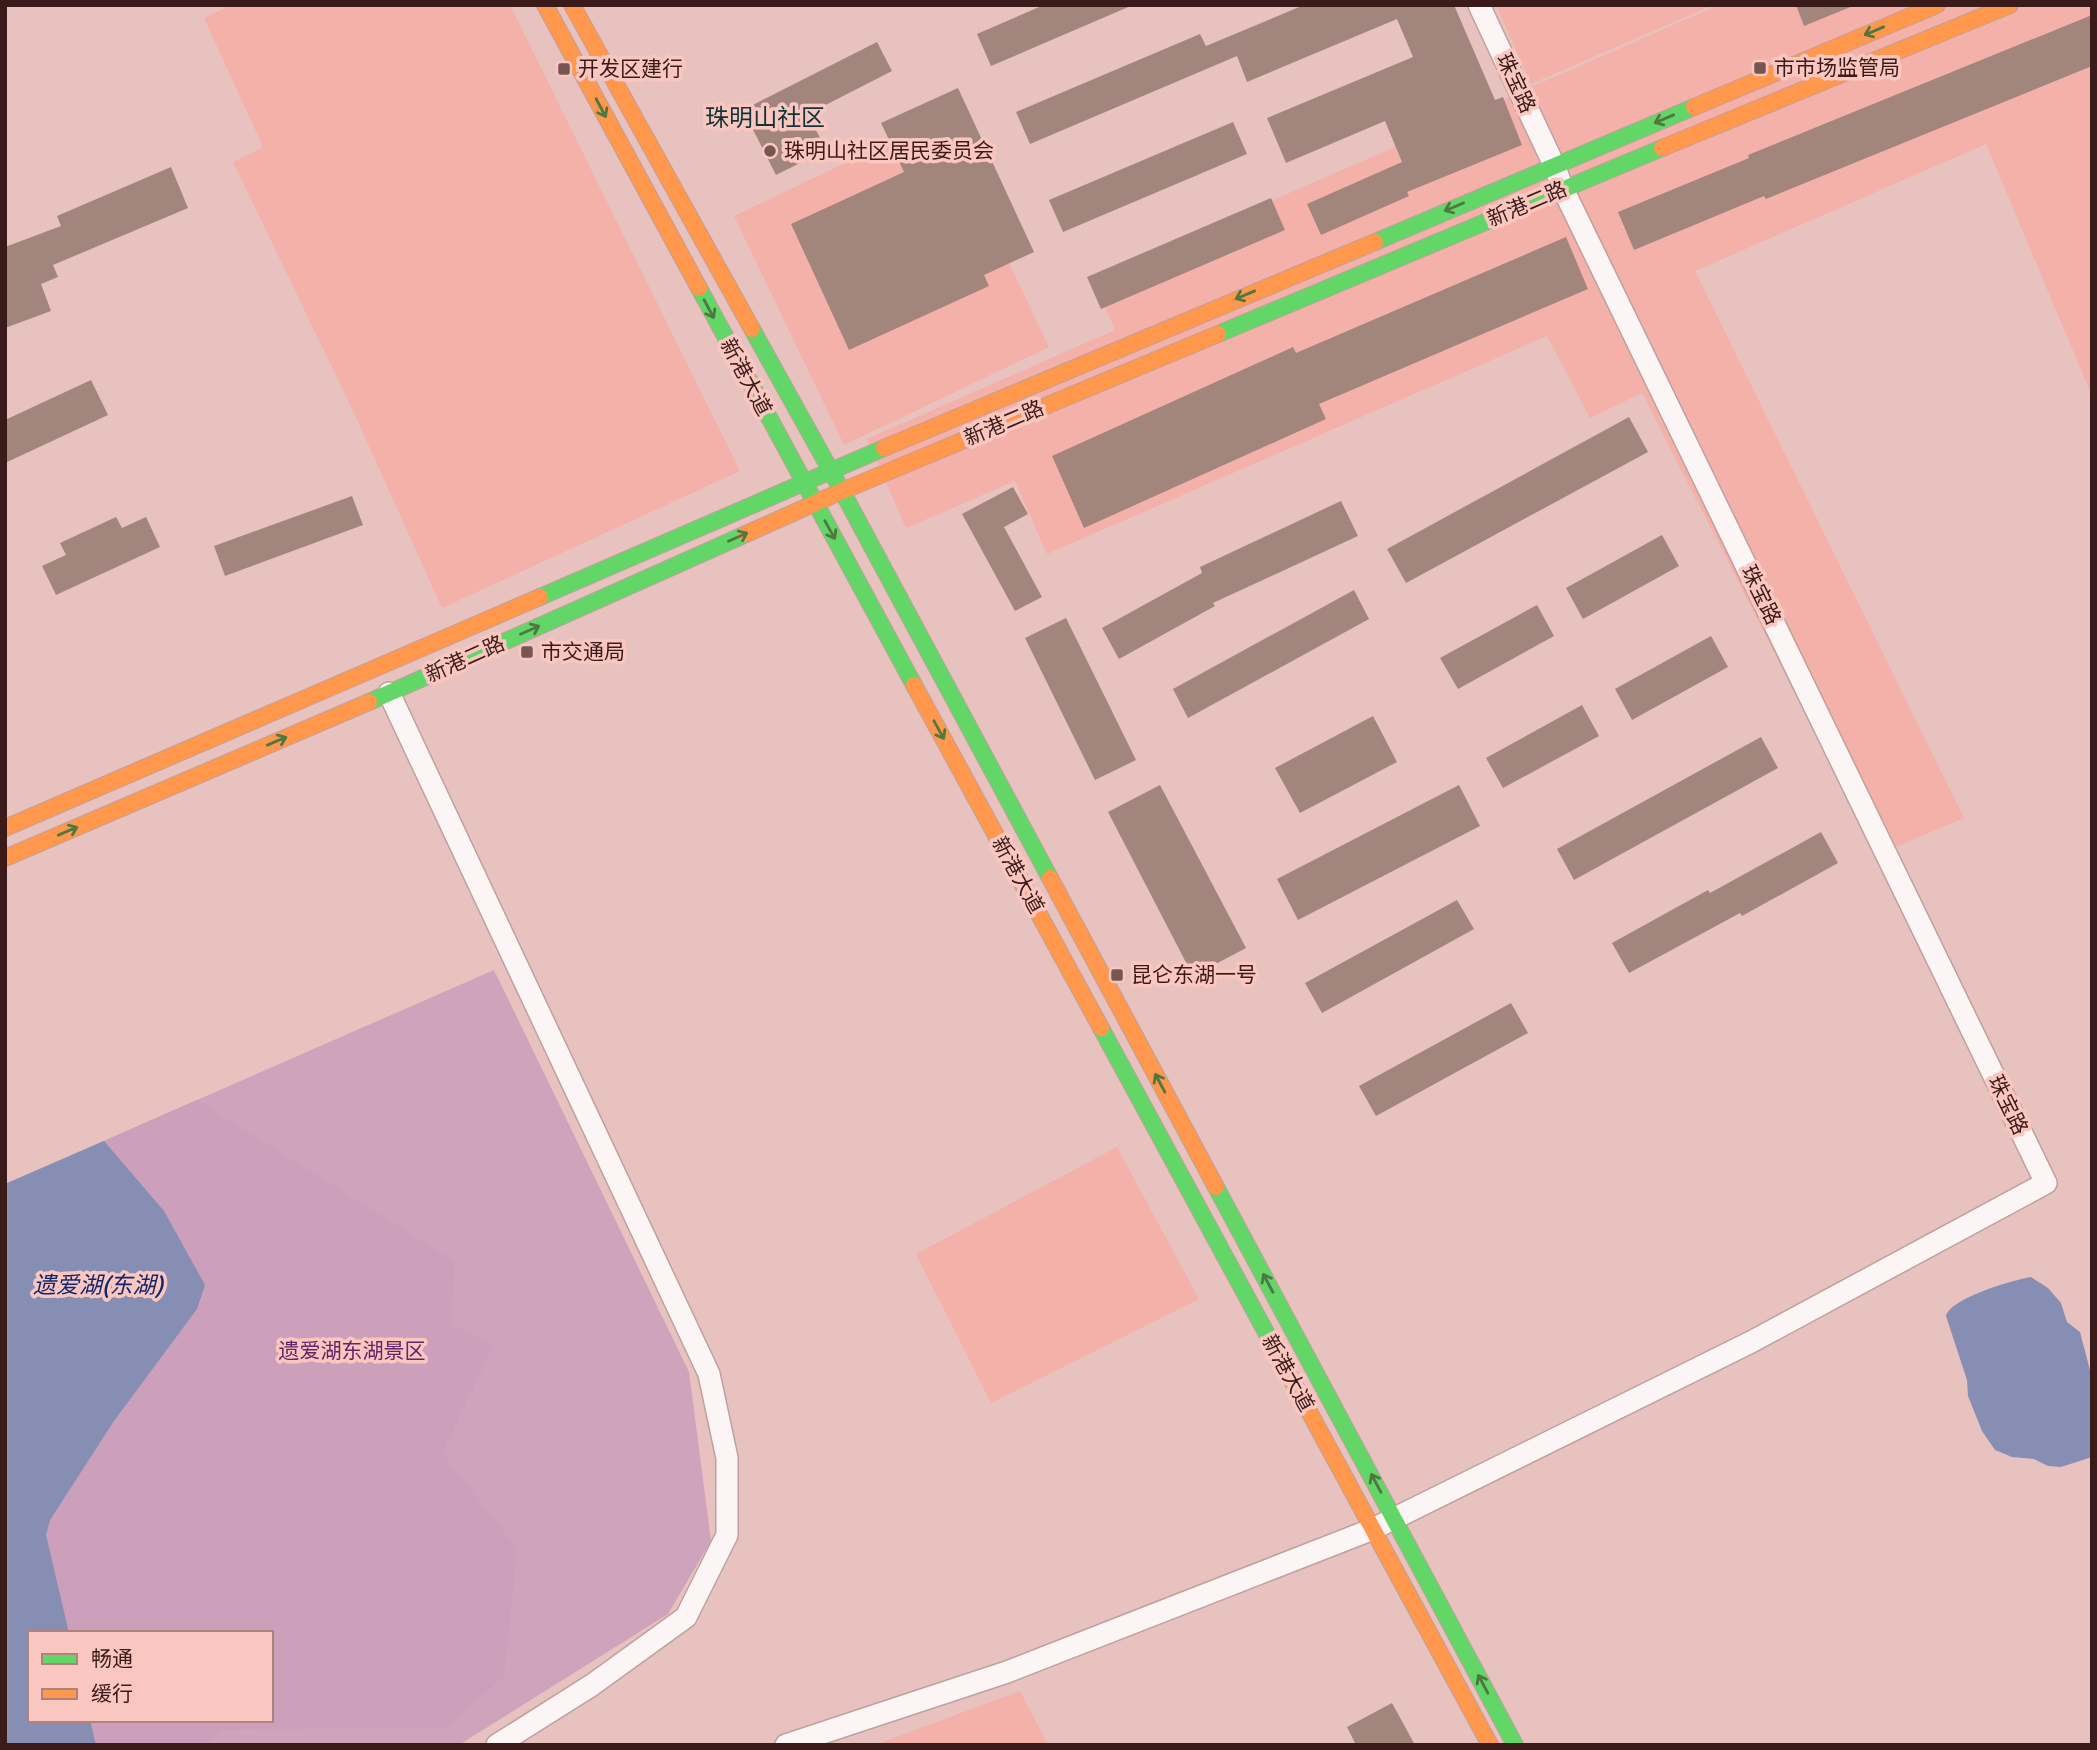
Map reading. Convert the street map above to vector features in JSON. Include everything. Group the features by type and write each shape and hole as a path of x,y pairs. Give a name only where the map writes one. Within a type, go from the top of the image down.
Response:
{"main road":[{"name":"新港大道","path":"545,5 1490,1745"},
{"name":"新港大道","path":"572,5 842,491 1515,1745"},
{"name":"新港二路","path":"5,828 830,471 1937,5"},
{"name":"新港二路","path":"5,858 389,693 842,491 2010,5"}],"street":[{"name":"珠宝路","path":"1395,1519 1751,1342 2046,1183 1563,189 1479,5"},
{"path":"389,693 709,1374 727,1458 727,1535 686,1617 592,1685 497,1745"},
{"path":"786,1745 1007,1672 1373,1530 1395,1519"}],"shaded area":[{"path":"231,5 510,5 740,471 442,608 354,413 233,162 263,147 204,18"},
{"path":"1496,5 1713,5 1531,84"},
{"path":"1719,5 2092,5 2092,396 1986,144 1695,271 1964,818 1877,855 1642,393 1590,418 1547,336 1047,554 1015,481 906,528 867,439 1115,330 1093,279"},
{"path":"940,118 1049,347 844,445 734,216"},
{"path":"1117,1147 1199,1299 991,1403 916,1254"},
{"path":"1020,1691 1048,1745 875,1745"}],"green space":[{"name":"遗爱湖东湖景区","path":"494,970 689,1372 711,1541 668,1614 462,1743 463,1745 5,1745 5,1184"},
{"path":"197,1100 455,1262 451,1325 494,1345 442,1453 517,1549 504,1676 448,1727 223,1730 204,1745 96,1745 90,1722 273,1722 273,1631 69,1631 46,1535 50,1520 114,1422 197,1309 164,1211 104,1141"}],"water":[{"name":"遗爱湖(东湖)","path":"104,1141 164,1211 205,1285 197,1309 114,1421 50,1520 46,1535 69,1631 28,1631 28,1722 90,1722 96,1745 5,1745 5,1184"},
{"path":"2031,1277 2048,1288 2061,1303 2067,1322 2080,1332 2092,1378 2092,1457 2061,1467 2048,1466 2034,1459 2012,1457 1995,1450 1982,1431 1968,1396 1967,1380 1946,1316 1950,1309 1970,1297"}],"building":[{"path":"1044,5 1133,5 991,66 977,34"},
{"path":"1304,5 1454,5 1495,100 1503,97 1522,145 1407,192 1409,196 1321,235 1307,204 1402,162 1385,121 1286,163 1267,118 1413,57 1397,19 1247,82 1237,56 1030,144 1016,112 1200,34 1206,46"},
{"path":"1796,5 1853,5 1853,6 1804,26"},
{"path":"2092,15 2092,66 1634,250 1618,212 1749,158 1748,155"},
{"path":"877,42 892,71 808,114 826,150 776,175 743,110"},
{"path":"958,88 1034,252 984,275 989,286 849,350 791,224 904,172 881,123"},
{"path":"1233,122 1247,154 1063,232 1049,200"},
{"path":"171,167 188,208 53,265 58,277 41,284 51,311 5,328 5,247 61,226 57,216"},
{"path":"1271,198 1285,230 1101,309 1087,277"},
{"path":"1566,237 1588,289 1319,404 1326,419 1084,528 1052,456 1293,347 1296,353"},
{"path":"91,380 108,415 5,463 5,420"},
{"path":"1629,417 1648,452 1406,583 1387,549"},
{"path":"1013,487 1028,514 1004,527 1042,597 1015,611 962,514"},
{"path":"352,496 363,525 225,576 214,546"},
{"path":"1341,501 1358,536 1213,603 1215,606 1119,659 1102,628 1202,573 1200,567"},
{"path":"116,517 122,528 146,517 160,547 56,595 42,566 66,555 60,543"},
{"path":"1662,535 1679,566 1583,619 1566,588"},
{"path":"1354,590 1369,619 1188,718 1173,689"},
{"path":"1537,605 1554,636 1458,689 1440,658"},
{"path":"1066,618 1136,760 1095,780 1025,638"},
{"path":"1711,636 1728,667 1632,720 1615,689"},
{"path":"1582,705 1599,736 1503,788 1486,758"},
{"path":"1373,716 1397,762 1300,813 1275,768"},
{"path":"1761,737 1778,768 1574,880 1557,849"},
{"path":"1160,785 1246,948 1193,976 1108,812"},
{"path":"1459,785 1480,826 1298,920 1277,879"},
{"path":"1821,832 1838,863 1742,916 1740,913 1629,973 1612,943"},
{"path":"1457,900 1474,929 1322,1013 1305,983"},
{"path":"1511,1003 1528,1033 1376,1116 1359,1086"},
{"path":"1392,1703 1415,1745 1356,1745 1347,1727"}],"traffic: fast":[{"path":"1375,242 1694,107"},
{"path":"1218,334 1662,148"},
{"path":"699,288 914,685"},
{"path":"752,329 1050,878"},
{"path":"540,597 884,448"},
{"path":"369,702 746,534"},
{"path":"1101,1028 1293,1382"},
{"path":"1216,1187 1515,1745"}],"traffic: slow":[{"path":"545,5 699,288"},
{"path":"572,5 752,329"},
{"path":"1694,107 1937,5"},
{"path":"1662,148 2010,5"},
{"path":"884,448 1375,242"},
{"path":"746,534 842,491 1218,334"},
{"path":"5,828 540,597"},
{"path":"914,685 1101,1028"},
{"path":"5,858 369,702"},
{"path":"1050,878 1216,1187"},
{"path":"1293,1382 1490,1745"}],"place":[{"name":"市市场监管局","path":"1760,68"},
{"name":"开发区建行","path":"564,69"},
{"name":"珠明山社区居民委员会","path":"770,151"},
{"name":"市交通局","path":"527,652"},
{"name":"昆仑东湖一号","path":"1117,975"}],"district":[{"name":"珠明山社区","path":"765,118"}]}
